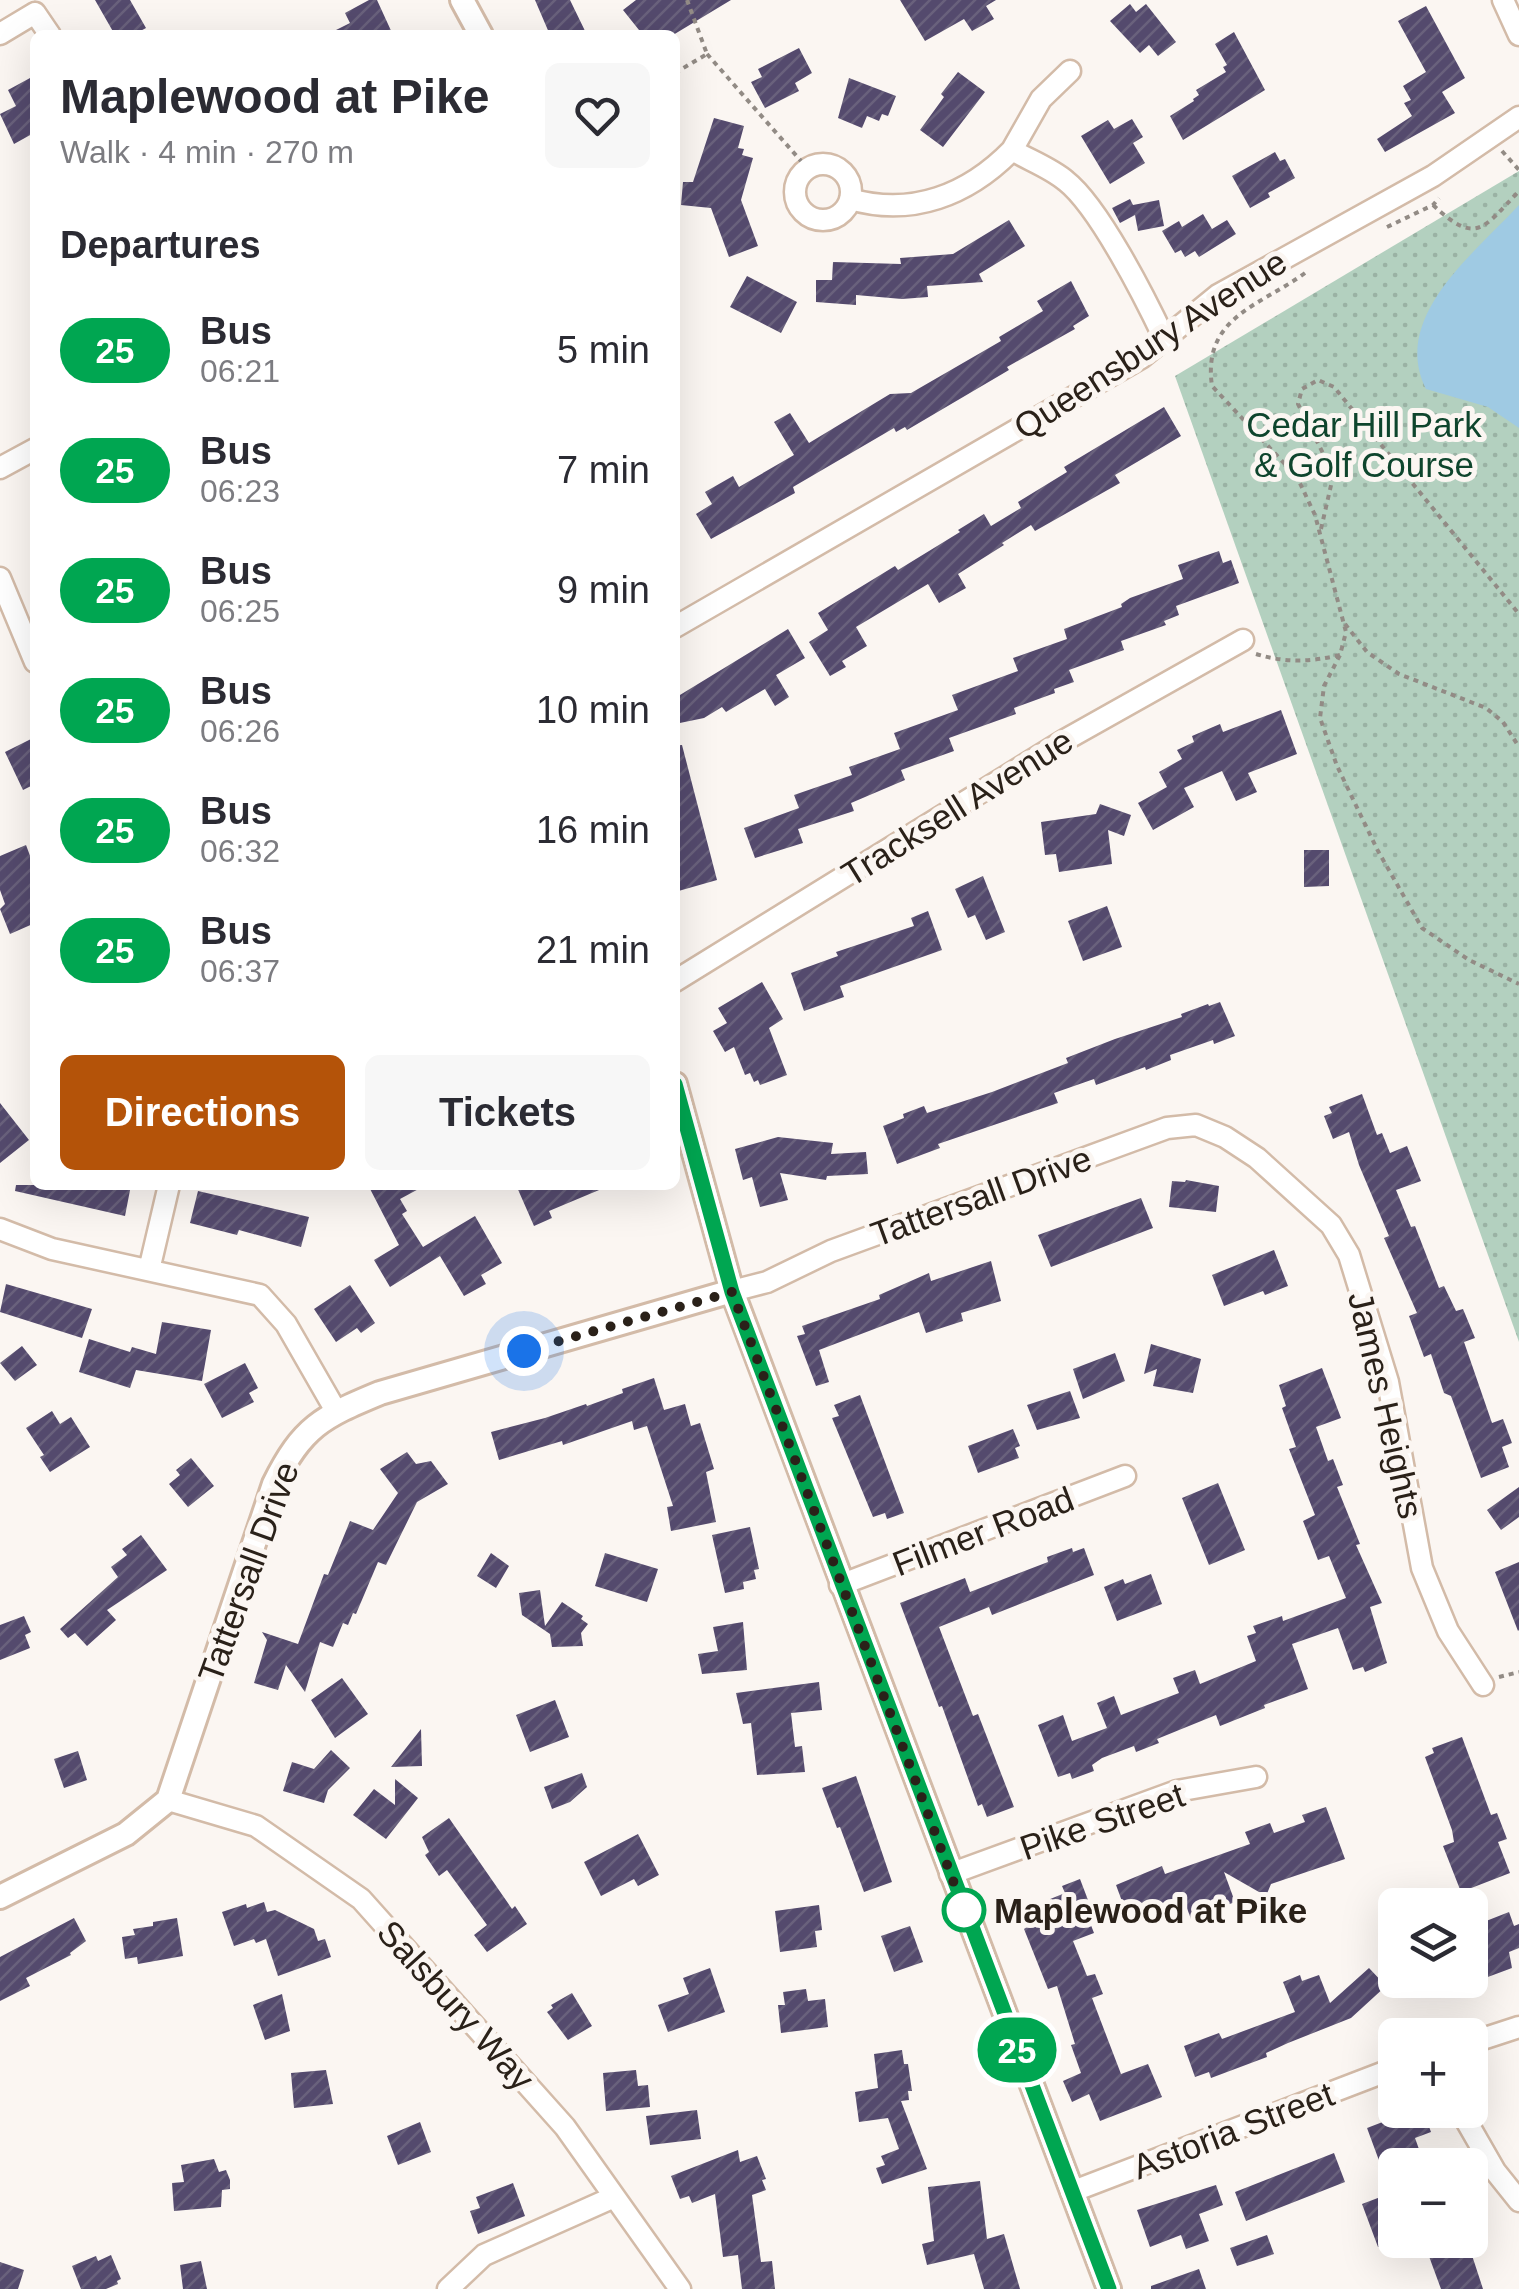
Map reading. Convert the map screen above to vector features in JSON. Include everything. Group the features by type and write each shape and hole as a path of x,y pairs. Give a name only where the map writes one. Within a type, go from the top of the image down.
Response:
{"street":[{"path":"462,0 478,30"},
{"path":"1503,0 1519,36"},
{"path":"0,34 37,6 48,30"},
{"path":"850,199 875,206 912,206 940,200 970,186 1012,150 1041,99 1070,71"},
{"name":"Queensbury Avenue","path":"680,624 1141,358 1218,295 1433,176 1519,118"},
{"path":"1012,150 1066,180 1086,202 1164,338"},
{"path":"820,164 834,166 845,174 851,186 844,211 819,220 807,215 795,192 799,178 808,169 820,164"},
{"path":"0,468 30,452"},
{"path":"0,578 30,650"},
{"name":"Tracksell Avenue","path":"680,978 1065,740 1243,640"},
{"path":"680,1102 732,1292 1109,2289"},
{"name":"Tattersall Drive","path":"168,1800 274,1484 289,1452 308,1430 336,1410 380,1392 767,1282 831,1251 1167,1128 1196,1125"},
{"name":"James Heights","path":"1196,1125 1225,1137 1272,1172 1331,1225 1348,1256 1388,1382 1422,1568 1448,1630 1482,1685"},
{"path":"149,1270 168,1190"},
{"path":"0,1230 52,1249 260,1295 286,1324 336,1410"},
{"name":"Filmer Road","path":"840,1585 1125,1476"},
{"name":"Pike Street","path":"950,1874 1177,1790 1256,1777"},
{"path":"0,1897 126,1834 168,1800"},
{"name":"Salsbury Way","path":"168,1800 256,1826 362,1899 565,2128 680,2289"},
{"path":"1488,2037 1519,2028"},
{"name":"Astoria Street","path":"1072,2192 1378,2075"},
{"path":"1471,2128 1519,2201"},
{"path":"448,2289 484,2255 614,2197"}],"path":[{"path":"687,0 707,54 808,169"},
{"path":"680,70 707,54"},
{"path":"1433,205 1455,226 1474,229 1519,191"},
{"path":"1378,230 1433,205 1441,196"},
{"path":"1313,267 1247,309 1220,332 1210,376 1216,394 1244,418 1296,477 1315,515 1346,632 1340,656 1324,686 1320,705 1323,733 1392,878 1422,928 1469,960 1519,984"},
{"path":"1320,536 1332,482 1331,469 1298,404 1302,389 1318,380 1334,387 1519,614"},
{"path":"1343,620 1367,652 1400,674 1486,708 1502,722 1519,747"},
{"path":"1243,640 1251,652 1280,661 1340,656"}],"green space":[{"name":"Cedar Hill Park & Golf Course","path":"1519,171 1519,1342 1175,376"}],"water":[{"path":"1519,205 1519,428 1488,407 1426,389 1418,362 1419,337 1442,288"}],"building":[{"path":"95,0 130,0 146,28 112,30"},
{"path":"369,0 377,0 391,30 336,30 350,23 345,13"},
{"path":"535,0 570,0 585,30 548,30"},
{"path":"636,0 731,0 680,31 639,30 623,10"},
{"path":"900,0 996,0 986,6 994,19 972,31 964,19 925,41"},
{"path":"1130,4 1136,12 1146,4 1176,42 1158,56 1149,45 1140,53 1110,21"},
{"path":"1426,6 1465,78 1442,92 1455,113 1385,152 1377,139 1412,116 1404,103 1411,100 1403,86 1426,72 1398,21"},
{"path":"1234,32 1265,90 1183,140 1170,116 1194,101 1199,95 1196,90 1226,72 1223,67 1227,65 1215,44"},
{"path":"799,48 812,73 795,83 799,91 765,108 751,82 762,77 758,69"},
{"path":"958,72 985,92 943,147 920,130"},
{"path":"30,78 30,135 14,144 0,114 16,106 8,90"},
{"path":"849,78 896,96 888,116 882,114 879,121 867,116 862,128 838,118"},
{"path":"714,118 744,126 738,148 744,149 742,155 753,158 741,200 758,246 729,257 711,208 681,205 683,182 693,182"},
{"path":"1132,119 1143,137 1133,143 1145,163 1110,184 1081,136 1108,120 1114,129"},
{"path":"1275,152 1280,161 1285,159 1295,178 1250,208 1232,176"},
{"path":"1130,199 1133,205 1159,200 1164,226 1138,231 1135,215 1120,223 1112,208"},
{"path":"1203,214 1212,229 1227,220 1236,234 1199,257 1195,251 1185,257 1181,250 1175,253 1162,231 1179,221 1182,227"},
{"path":"1009,220 1025,246 979,274 983,282 927,286 928,297 856,295 856,305 816,302 816,280 832,280 833,262 901,264 900,258 953,254"},
{"path":"747,276 797,302 781,333 730,307"},
{"path":"1071,281 1089,316 1073,326 1075,329 907,430 905,427 896,432 894,428 793,487 795,493 711,539 696,514 712,504 705,492 733,476 739,487 794,455 774,422 790,413 809,443 890,394 911,393 1001,341 999,337 1043,311 1037,301"},
{"path":"1164,407 1181,436 1115,475 1120,483 1035,531 1031,525 958,574 966,588 939,603 928,584 856,627 867,646 842,661 846,667 830,676 809,642 828,630 818,613 895,566 898,570 984,514 991,526 1021,508 1018,502 1067,472 1064,467"},
{"path":"1219,551 1223,563 1231,560 1239,583 1176,606 1179,615 1164,621 1166,625 1121,641 1124,650 1069,670 1074,682 1014,708 1016,714 949,738 954,751 901,770 905,780 851,803 854,811 798,829 803,843 755,858 744,828 799,808 794,795 852,775 849,767 900,749 894,733 958,710 952,695 1018,671 1013,658 1067,639 1064,629 1122,607 1130,598 1183,579 1178,565"},
{"path":"788,629 805,658 776,675 789,697 775,706 765,689 726,712 722,707 704,718 680,723 680,695"},
{"path":"1281,710 1297,754 1248,773 1257,792 1236,801 1222,771 1184,788 1194,807 1153,830 1138,803 1167,787 1159,772 1182,759 1177,750 1194,742 1192,736 1220,724 1223,732"},
{"path":"30,740 30,786 23,790 5,752"},
{"path":"680,745 682,745 717,880 680,891"},
{"path":"1100,804 1131,815 1124,836 1108,830 1112,864 1059,872 1056,854 1045,855 1041,822 1096,814"},
{"path":"26,845 30,856 30,925 10,934 0,909 5,904 0,890 0,856"},
{"path":"1304,850 1329,850 1329,886 1304,887"},
{"path":"983,876 1005,932 986,940 975,915 968,918 955,889"},
{"path":"1107,906 1122,947 1083,961 1068,921"},
{"path":"928,911 942,950 840,986 844,997 804,1011 791,973 838,956 836,952 914,926 911,918"},
{"path":"762,982 783,1019 769,1028 787,1075 760,1085 750,1073 745,1075 734,1047 725,1052 713,1031 727,1023 718,1008"},
{"path":"1220,1002 1235,1036 1170,1055 1171,1060 1146,1070 1145,1067 1096,1085 1094,1079 1054,1093 1058,1103 938,1144 940,1148 897,1164 883,1126 904,1118 903,1114 924,1106 927,1113 992,1092 1068,1063 1066,1058"},
{"path":"1362,1094 1377,1135 1382,1133 1390,1153 1407,1146 1421,1181 1396,1190 1439,1288 1444,1286 1456,1311 1463,1309 1475,1338 1464,1342 1492,1423 1503,1419 1512,1443 1502,1447 1509,1467 1481,1478 1451,1396 1444,1393 1431,1354 1424,1357 1409,1316 1417,1313 1384,1238 1389,1236 1349,1132 1333,1139 1324,1116 1332,1113 1329,1107"},
{"path":"0,1103 29,1140 0,1163"},
{"path":"778,1137 833,1143 831,1154 866,1152 868,1174 827,1176 826,1180 780,1173 788,1200 760,1207 752,1177 743,1180 735,1149"},
{"path":"1172,1181 1219,1186 1216,1212 1169,1207"},
{"path":"16,1185 30,1185 30,1190 130,1190 125,1216 15,1191"},
{"path":"371,1190 417,1190 400,1199 407,1211 402,1214 423,1247 475,1216 502,1263 481,1275 486,1284 464,1296 440,1256 390,1287 374,1260 399,1245"},
{"path":"518,1190 599,1190 549,1211 552,1218 534,1226"},
{"path":"198,1191 309,1217 301,1247 239,1230 237,1235 190,1223"},
{"path":"1141,1198 1153,1228 1051,1267 1038,1235"},
{"path":"1274,1250 1288,1286 1224,1306 1212,1275"},
{"path":"991,1261 1001,1301 961,1313 963,1321 926,1333 919,1312 819,1350 829,1382 816,1386 797,1336 805,1334 802,1326 880,1299 879,1295 929,1273 931,1281"},
{"path":"6,1284 92,1309 82,1338 0,1312"},
{"path":"350,1285 375,1323 361,1333 357,1328 336,1342 314,1309"},
{"path":"162,1322 211,1330 202,1381 136,1370 130,1388 79,1372 89,1339 130,1352 132,1347 156,1354"},
{"path":"1151,1344 1201,1359 1193,1393 1153,1386 1157,1369 1144,1374"},
{"path":"22,1346 37,1365 15,1381 0,1363"},
{"path":"1115,1353 1125,1381 1083,1399 1073,1369"},
{"path":"245,1363 258,1388 249,1393 254,1402 222,1418 204,1384"},
{"path":"1322,1368 1341,1418 1316,1427 1328,1461 1333,1459 1343,1485 1337,1487 1360,1544 1356,1545 1382,1603 1370,1607 1387,1663 1365,1672 1363,1667 1353,1670 1338,1628 1292,1644 1308,1689 1220,1726 1216,1715 1136,1752 1134,1746 1102,1758 1092,1765 1094,1771 1072,1779 1070,1773 1058,1777 1038,1725 1063,1715 1072,1741 1107,1728 1097,1703 1114,1696 1121,1715 1179,1693 1173,1678 1195,1670 1200,1684 1256,1661 1247,1636 1256,1633 1253,1626 1282,1616 1283,1621 1346,1598 1329,1556 1318,1560 1303,1521 1315,1515 1289,1449 1296,1447 1282,1408 1286,1406 1279,1385"},
{"path":"654,1378 664,1410 685,1404 691,1426 700,1423 714,1469 706,1472 716,1522 671,1531 667,1507 673,1506 647,1426 634,1430 632,1421 563,1445 562,1441 499,1460 491,1432 587,1406"},
{"path":"1070,1391 1080,1418 1037,1430 1027,1405"},
{"path":"860,1395 904,1513 887,1519 885,1513 873,1517 832,1418 839,1416 834,1405"},
{"path":"52,1411 60,1424 71,1417 90,1447 50,1472 26,1428"},
{"path":"1013,1429 1020,1446 1015,1448 1019,1458 978,1473 968,1446"},
{"path":"407,1452 416,1464 431,1461 448,1484 417,1502 386,1565 378,1562 356,1614 353,1613 348,1625 343,1623 333,1647 320,1642 305,1692 286,1665 278,1690 254,1683 267,1640 262,1632 298,1644 324,1574 328,1575 350,1521 373,1530 398,1493 380,1469"},
{"path":"191,1458 214,1486 188,1507 169,1484 180,1475 176,1470"},
{"path":"1218,1483 1245,1550 1209,1565 1182,1498"},
{"path":"1519,1487 1519,1517 1501,1530 1487,1510"},
{"path":"750,1527 759,1569 754,1570 756,1579 743,1582 744,1589 725,1593 712,1535"},
{"path":"141,1535 167,1570 107,1610 116,1620 87,1646 75,1633 68,1638 60,1629 118,1577 111,1567 127,1555 122,1549"},
{"path":"1072,1548 1073,1552 1084,1548 1094,1575 992,1615 989,1607 939,1627 1014,1807 987,1817 982,1804 978,1806 900,1603 965,1578 970,1592 1048,1562 1047,1557"},
{"path":"491,1553 509,1566 496,1588 477,1576"},
{"path":"605,1553 658,1569 647,1602 595,1586"},
{"path":"1519,1562 1519,1630 1518,1631 1495,1572"},
{"path":"1151,1574 1162,1604 1117,1621 1104,1587"},
{"path":"540,1590 545,1626 562,1602 583,1616 581,1619 588,1624 581,1633 583,1646 552,1647 550,1634 522,1615 519,1593"},
{"path":"24,1616 31,1632 25,1635 30,1648 0,1660 0,1625"},
{"path":"743,1622 747,1670 702,1674 698,1654 718,1651 713,1627"},
{"path":"342,1678 368,1714 335,1738 311,1700"},
{"path":"819,1682 822,1710 791,1713 795,1747 802,1746 805,1772 757,1775 751,1723 743,1724 736,1693"},
{"path":"555,1700 569,1737 530,1752 516,1715"},
{"path":"421,1729 422,1766 391,1767"},
{"path":"1462,1737 1491,1815 1497,1813 1507,1839 1498,1842 1510,1873 1471,1888 1459,1888 1443,1846 1454,1842 1452,1830 1425,1757 1434,1753 1432,1748"},
{"path":"331,1750 350,1768 328,1790 324,1803 283,1791 292,1762 314,1769"},
{"path":"78,1751 87,1780 64,1788 54,1759"},
{"path":"582,1773 587,1787 570,1802 552,1809 544,1787"},
{"path":"856,1776 892,1882 864,1892 822,1788"},
{"path":"395,1779 418,1798 386,1839 353,1815 374,1789 395,1805"},
{"path":"1326,1807 1345,1859 1271,1884 1266,1896 1224,1872 1235,1902 1191,1919 1185,1903 1130,1923 1116,1885 1162,1866 1165,1874 1250,1844 1245,1832 1270,1823 1274,1833 1305,1822 1302,1815"},
{"path":"449,1818 512,1909 515,1906 527,1924 487,1952 474,1935 487,1925 447,1870 439,1876 425,1855 429,1852 422,1837"},
{"path":"638,1834 659,1875 638,1886 634,1879 601,1896 584,1862"},
{"path":"1080,1879 1088,1900 1082,1902 1094,1933 1073,1941 1087,1976 1095,1974 1103,1994 1092,1998 1121,2074 1148,2064 1162,2097 1100,2121 1089,2094 1072,2102 1063,2081 1081,2073 1071,2045 1075,2044 1057,1986 1048,1989 1024,1929 1024,1919 1041,1912 1038,1904 1065,1893 1062,1886"},
{"path":"264,1902 267,1912 275,1910 314,1929 318,1941 325,1939 331,1957 278,1976 266,1939 234,1946 222,1912"},
{"path":"819,1905 822,1930 815,1931 817,1947 780,1952 775,1911"},
{"path":"1509,1912 1514,1926 1519,1924 1519,1948 1509,1952 1512,1968 1488,1977 1488,1943 1488,1920"},
{"path":"74,1918 86,1941 71,1955 26,1978 30,1986 0,2001 0,1957"},
{"path":"177,1918 183,1956 138,1964 137,1957 125,1959 122,1937 135,1935 133,1929 153,1926 153,1922"},
{"path":"910,1926 923,1962 894,1972 881,1936"},
{"path":"710,1968 725,2012 668,2032 658,2005 689,1994 683,1978"},
{"path":"1369,1968 1378,1978 1378,1993 1351,2018 1266,2053 1267,2057 1211,2078 1209,2072 1195,2077 1184,2046 1219,2033 1222,2039 1295,2012 1283,1982 1300,1975 1302,1981 1319,1975 1330,2003"},
{"path":"806,1989 808,2001 825,1999 828,2027 781,2033 778,2005 785,2005 783,1992"},
{"path":"572,1993 592,2026 568,2040 547,2012 553,2008 551,2005"},
{"path":"282,1994 290,2031 265,2040 253,2005"},
{"path":"902,2050 912,2091 908,2091 909,2100 901,2101 927,2169 882,2184 876,2168 885,2165 881,2156 899,2149 888,2118 859,2122 855,2092 878,2088 874,2054"},
{"path":"326,2070 333,2104 294,2108 291,2073"},
{"path":"636,2070 638,2086 648,2085 650,2107 606,2111 603,2073"},
{"path":"697,2110 701,2139 650,2145 646,2116"},
{"path":"420,2122 431,2152 398,2165 387,2136"},
{"path":"1378,2124 1378,2128 1430,2128 1431,2132 1415,2138 1419,2148 1378,2148 1378,2158 1367,2128"},
{"path":"738,2150 740,2162 757,2156 766,2179 762,2180 766,2190 752,2195 761,2262 772,2261 775,2289 742,2289 738,2255 723,2257 715,2194 692,2203 689,2196 680,2199 671,2176"},
{"path":"1334,2153 1345,2182 1246,2221 1235,2192"},
{"path":"214,2159 219,2172 226,2170 230,2180 230,2189 222,2190 221,2207 174,2211 172,2183 184,2182 181,2165"},
{"path":"980,2181 987,2239 1004,2234 1020,2289 984,2289 974,2254 927,2265 922,2244 934,2241 928,2187"},
{"path":"513,2183 525,2216 478,2234 470,2211 480,2208 476,2197"},
{"path":"1216,2185 1223,2205 1199,2214 1209,2241 1186,2249 1181,2235 1150,2247 1137,2210"},
{"path":"1378,2198 1378,2247 1362,2204"},
{"path":"1267,2235 1274,2254 1237,2266 1230,2248"},
{"path":"111,2255 121,2279 118,2284 106,2289 81,2289 72,2266 96,2256 98,2261"},
{"path":"1430,2258 1473,2258 1483,2289 1441,2289"},
{"path":"201,2261 207,2289 183,2289 180,2265"},
{"path":"0,2262 24,2270 18,2289 0,2289"},
{"path":"1199,2269 1206,2289 1151,2289 1151,2286"}],"bus line":[{"name":"25","path":"680,1102 732,1292 1109,2289"}],"place":[{"name":"Maplewood at Pike","path":"964,1910"}],"route":[{"path":"524,1351 732,1292 964,1910"}]}
